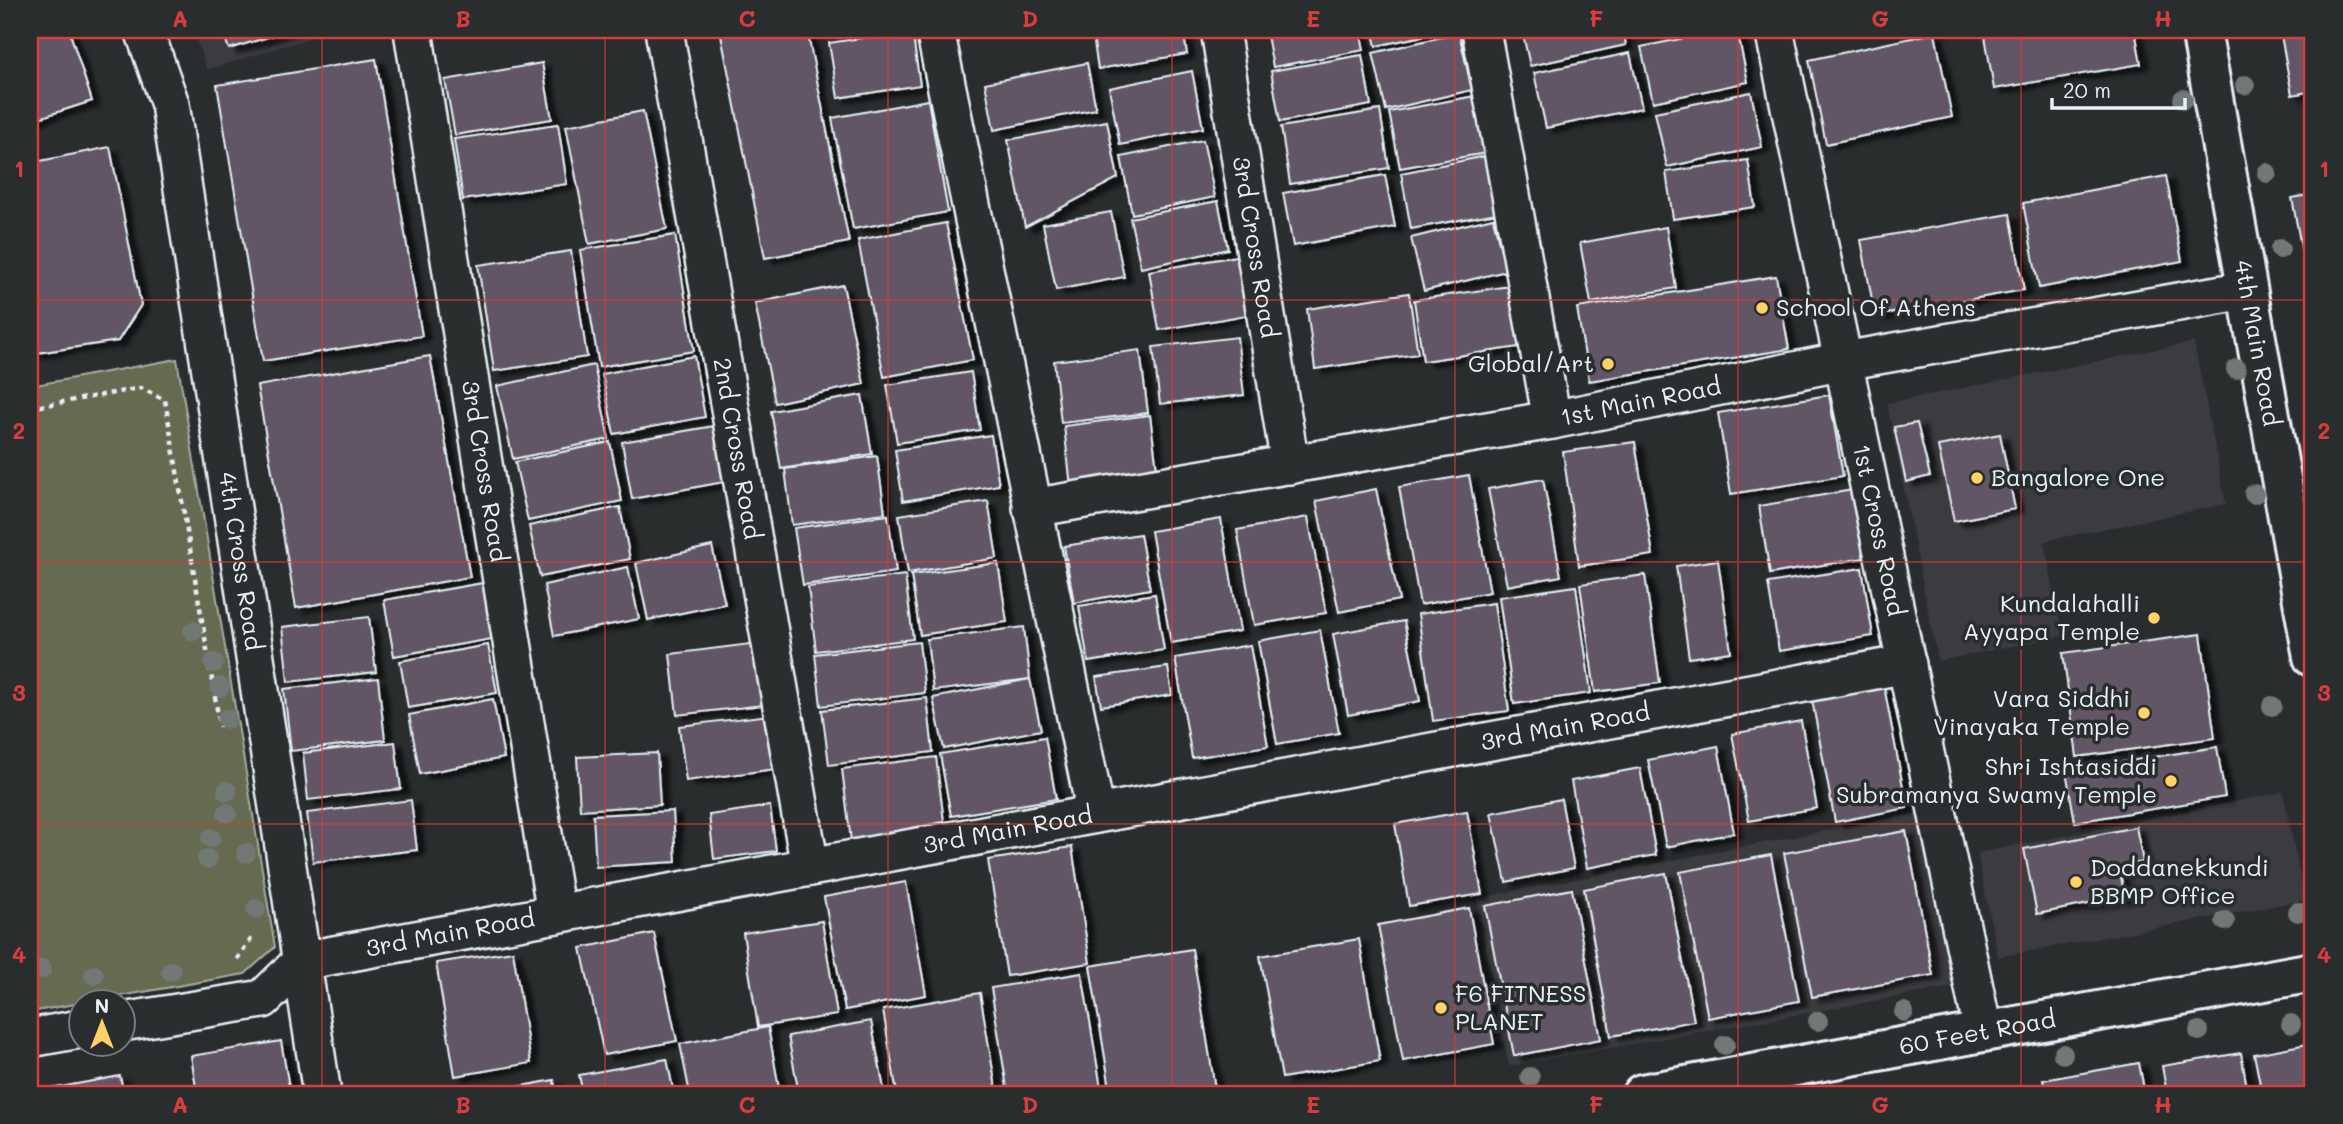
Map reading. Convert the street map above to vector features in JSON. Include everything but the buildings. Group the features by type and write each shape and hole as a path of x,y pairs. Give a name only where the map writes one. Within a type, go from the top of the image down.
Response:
{"street":[{"name":"4th Cross Road","path":"144,30 170,104 322,1094"},
{"name":"2nd Cross Road","path":"664,30 810,867"},
{"path":"935,30 1096,814"},
{"name":"3rd Cross Road","path":"1220,30 1290,465"},
{"path":"1481,30 1552,420"},
{"name":"1st Cross Road","path":"1774,30 1983,1031"},
{"name":"4th Main Road","path":"2201,30 2246,290 2305,554 2313,657"},
{"name":"3rd Cross Road","path":"413,31 556,914"},
{"name":"1st Main Road","path":"1032,508 1552,420 1844,361 2246,290"},
{"name":"3rd Main Road","path":"302,961 1907,664"},
{"path":"136,1020 263,999 302,961"},
{"name":"60 Feet Road","path":"1642,1094 2313,972"},
{"path":"30,1038 66,1032"}],"path":[{"path":"30,408 141,388 165,400 220,729"}],"shaded area":[{"path":"193,30 334,30 207,70"},
{"path":"2194,342 2226,504 2044,541 2063,636 1938,661 1887,403"},
{"path":"2283,792 2305,900 1998,957 1977,853"},
{"path":"1918,813 1952,987 1509,1066 1477,898"}],"green space":[{"path":"177,359 275,947 245,974 136,993 136,988 66,988 66,1006 30,1012 30,386"}],"place":[{"name":"School Of Athens","path":"1762,308"},
{"name":"Global/Art","path":"1608,364"},
{"name":"Bangalore One","path":"1977,478"},
{"name":"Kundalahalli Ayyapa Temple","path":"2154,618"},
{"name":"Vara Siddhi Vinayaka Temple","path":"2144,713"},
{"name":"Shri Ishtasiddi Subramanya Swamy Temple","path":"2171,781"},
{"name":"Doddanekkundi BBMP Office","path":"2076,882"},
{"name":"F6 FITNESS PLANET","path":"1441,1008"}]}
